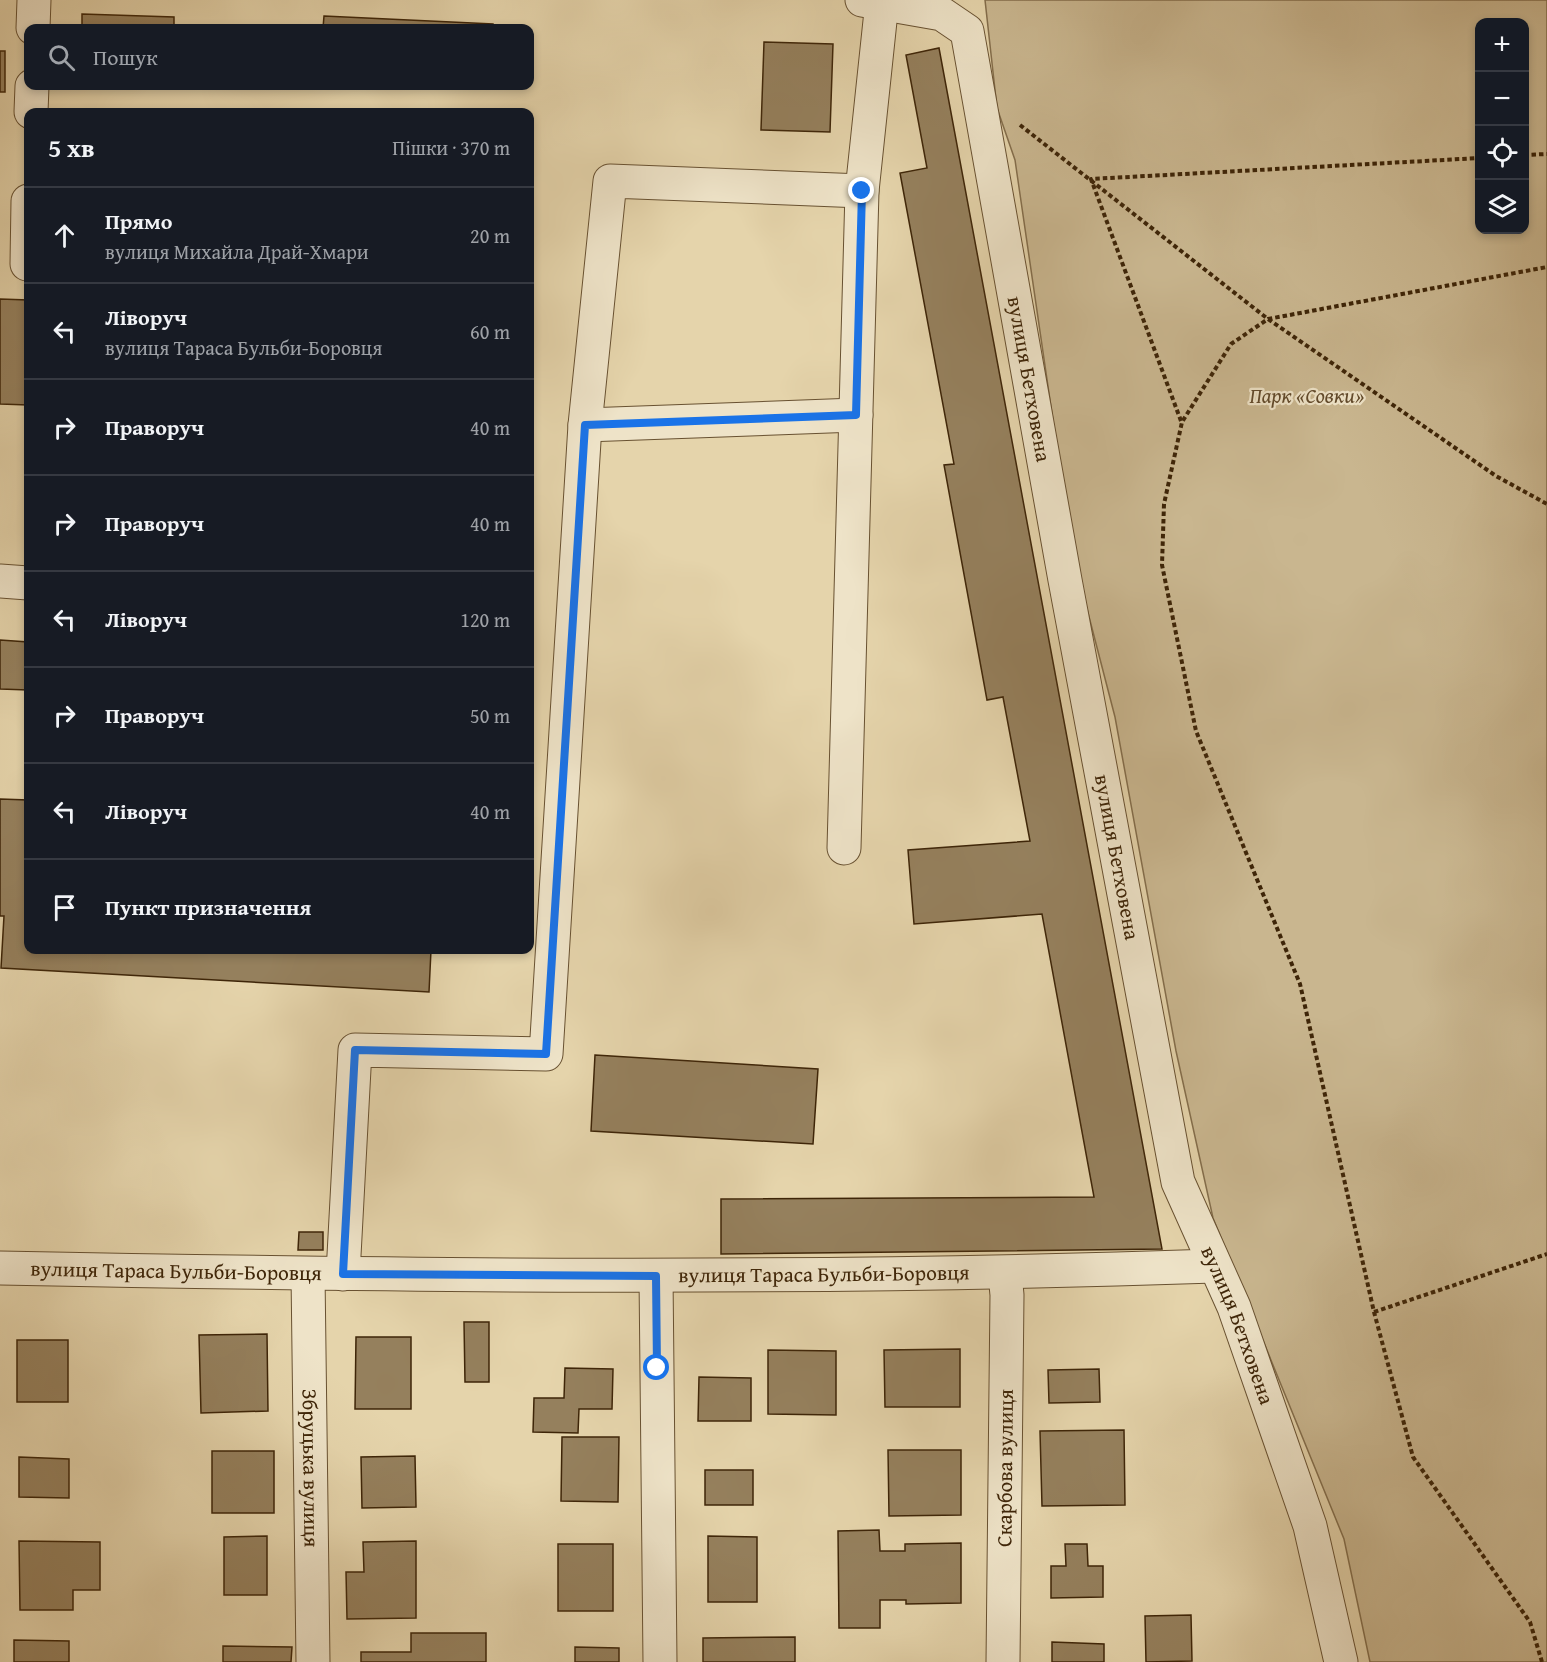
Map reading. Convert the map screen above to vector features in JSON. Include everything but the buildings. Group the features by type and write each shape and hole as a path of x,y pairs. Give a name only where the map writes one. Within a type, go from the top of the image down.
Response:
{"street":[{"path":"33,24 34,0"},
{"path":"844,848 862,191 872,1 918,5"},
{"name":"вулиця Бетховена","path":"918,5 942,14 968,31 1067,592 1178,1182 1234,1307 1310,1526 1341,1662"},
{"path":"31,108 32,90"},
{"path":"343,1274 355,1050 546,1054 585,425 610,181 862,191"},
{"path":"585,425 856,415"},
{"path":"0,581 24,583"},
{"name":"вулиця Тараса Бульби-Боровця","path":"0,1268 308,1274 656,1276 1005,1274 1214,1266"},
{"name":"Збруцька вулиця","path":"308,1274 313,1662"},
{"name":"Скарбова вулиця","path":"1003,1662 1007,1295 1005,1274"},
{"path":"656,1276 660,1662"}],"path":[{"path":"1016,122 1268,319 1496,476 1547,504"},
{"path":"1529,155 1547,154"},
{"path":"1091,179 1475,158"},
{"path":"1091,179 1182,422"},
{"path":"1542,1662 1530,1622 1413,1457 1374,1312 1300,984 1196,731 1162,565 1164,504 1182,422 1231,344 1268,319 1547,267"},
{"path":"1374,1312 1547,1254"}],"green space":[{"name":"Парк «Совки»","path":"985,0 1547,0 1547,1662 1370,1662 1344,1539 1213,1218 1176,1051 1115,717 1072,551 1015,160 997,108"}],"route":[{"path":"657,1368 656,1276 343,1274 355,1050 546,1054 585,425 856,415 862,191"}]}
